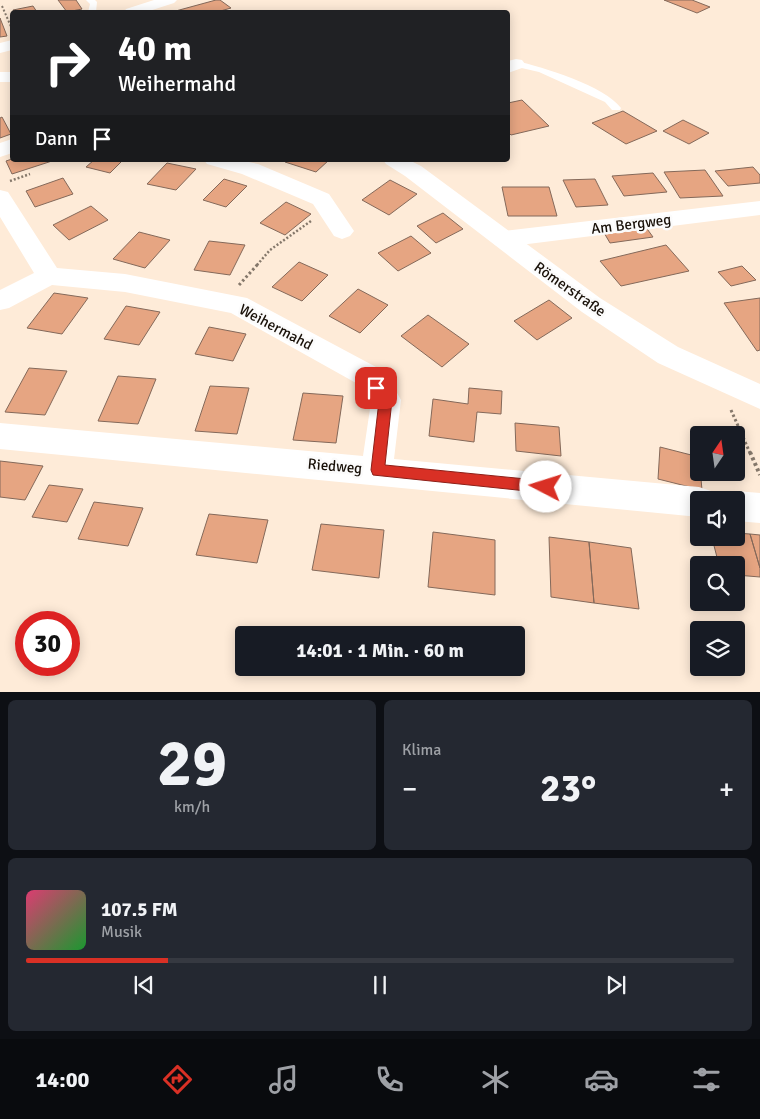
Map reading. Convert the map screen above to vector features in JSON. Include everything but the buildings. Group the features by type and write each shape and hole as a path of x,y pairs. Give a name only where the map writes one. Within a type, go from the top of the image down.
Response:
{"street":[{"path":"138,10 169,0"},
{"path":"222,162 250,169 321,199 342,231"},
{"name":"Römerstraße","path":"397,162 413,171 564,287 661,350 760,397"},
{"path":"0,301 49,276 4,207 4,189"},
{"name":"Am Bergweg","path":"503,239 760,208"},
{"name":"Weihermahd","path":"49,276 125,283 238,305 366,375 386,400 377,470"},
{"name":"Riedweg","path":"0,436 377,470 690,501"},
{"path":"745,507 760,508"}],"lane":[{"path":"512,66 542,70 609,100 616,108"}],"path":[{"path":"2,6 10,25"},
{"path":"4,189 30,174"},
{"path":"224,302 270,250 327,208"},
{"path":"733,385 726,395 760,476"}],"route":[{"path":"376,388 386,400 377,470 546,487"}]}
